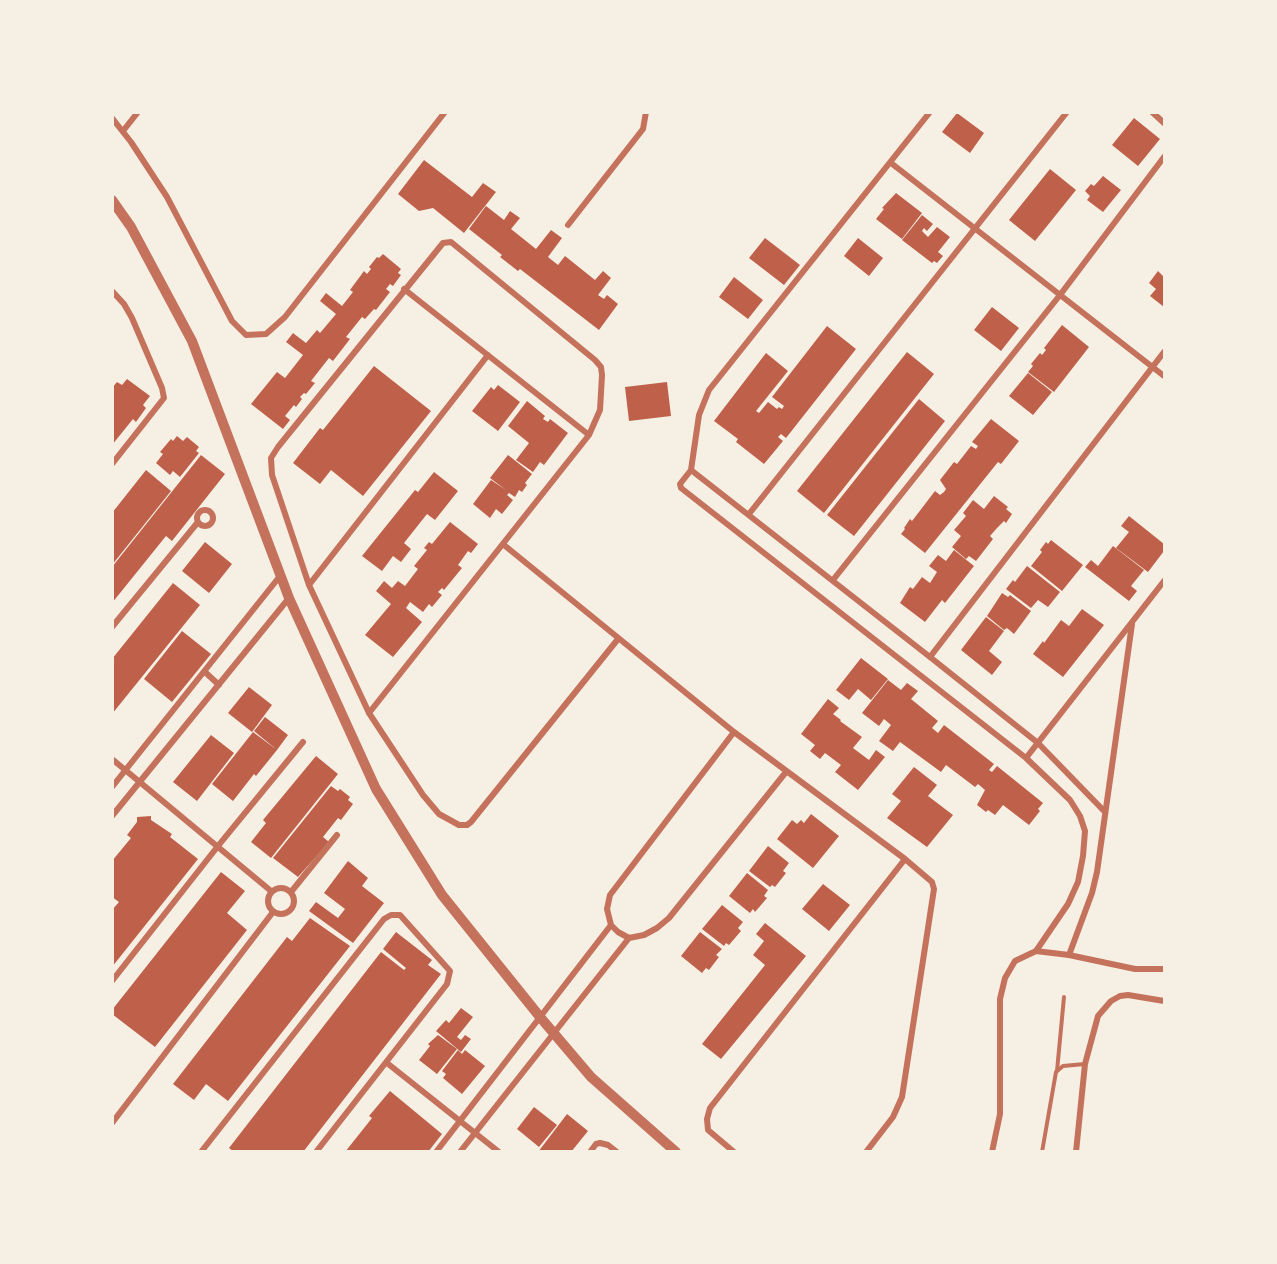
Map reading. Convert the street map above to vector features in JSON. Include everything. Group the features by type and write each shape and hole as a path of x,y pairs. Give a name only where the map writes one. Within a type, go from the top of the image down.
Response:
{"street":[{"path":"123,131 138,112"},
{"path":"112,118 167,197 232,321 246,335 266,334 285,317 445,112"},
{"path":"568,225 643,129 646,112"},
{"path":"930,112 709,390 699,415 692,470 680,484 681,488 1026,758 1070,800 1080,816 1085,831 1083,856 1078,882 1068,904 1036,951 1015,962 1005,978 1000,999 1000,1114 992,1152"},
{"path":"749,514 1067,112"},
{"path":"1152,112 1164,123"},
{"path":"833,580 1060,295 1164,157"},
{"path":"891,163 1164,376"},
{"path":"112,200 131,227 192,341 289,598 376,789 442,895 540,1017 591,1077 676,1152"},
{"path":"369,713 589,435 602,401 601,367 595,360 451,242 443,243 278,447 272,458 272,475 309,585 369,713 423,795 439,814 453,824 467,825 618,639"},
{"path":"404,289 589,435"},
{"path":"112,291 124,304 132,318 162,388 163,396 162,401 112,464"},
{"path":"930,657 1164,352"},
{"path":"309,585 488,355"},
{"path":"692,470 1038,743 1105,812"},
{"path":"112,627 198,522"},
{"path":"504,545 734,732 927,876 934,889 902,1097 893,1117 866,1152"},
{"path":"112,787 280,576"},
{"path":"1026,758 1164,581"},
{"path":"112,816 289,598"},
{"path":"1069,955 1092,893 1097,872 1132,624"},
{"path":"205,672 219,685"},
{"path":"734,732 610,895 607,909 611,925 618,933 629,938 644,935 669,918 786,772"},
{"path":"112,981 303,742"},
{"path":"112,759 271,891"},
{"path":"291,892 337,835"},
{"path":"734,1152 708,1130 707,1119 710,1108 905,860"},
{"path":"278,887 291,892 294,898 291,910 279,914 273,912 268,906 267,898 271,891 278,887"},
{"path":"112,1123 273,912"},
{"path":"201,1152 384,919 394,915 402,916 450,971 447,984 316,1152"},
{"path":"436,1152 611,925"},
{"path":"460,1152 629,938"},
{"path":"1036,951 1069,955 1135,969 1164,969"},
{"path":"1076,1152 1084,1064 1098,1016 1111,1001 1128,995 1164,1001"},
{"path":"387,1063 499,1152"},
{"path":"112,1109 120,1114"},
{"path":"590,1152 596,1144 604,1143 617,1152"}],"lane":[{"path":"1042,1152 1056,1072 1064,997"},
{"path":"1056,1072 1063,1066 1084,1064"}],"building":[{"path":"957,113 984,133 970,153 942,132"},
{"path":"1134,118 1160,139 1138,166 1112,145"},
{"path":"424,160 472,197 483,183 496,192 464,233 433,208 419,211 398,194"},
{"path":"1050,169 1076,190 1035,241 1009,220"},
{"path":"1103,176 1121,190 1103,212 1087,200 1090,196 1085,191 1091,184 1094,186"},
{"path":"896,193 922,213 902,239 876,219 884,209 882,208"},
{"path":"486,206 504,220 510,211 520,218 511,229 536,249 551,230 562,238 548,257 558,265 565,256 595,280 603,271 611,278 598,295 604,299 607,295 618,304 599,330 520,269 518,271 469,229"},
{"path":"922,215 933,224 927,231 924,228 922,231 928,237 937,227 950,237 938,252 943,256 937,263 934,261 932,263 902,240"},
{"path":"765,238 800,265 784,285 749,258"},
{"path":"858,238 883,258 869,276 844,256"},
{"path":"383,254 401,269 398,273 401,275 393,286 390,284 386,289 390,292 376,310 374,309 365,319 362,317 346,337 350,339 333,361 329,358 311,381 315,383 306,394 300,397 302,399 296,407 294,405 285,416 290,420 283,429 251,404 277,372 285,378 303,355 286,342 293,333 306,343 317,330 320,333 336,314 320,301 326,293 342,306 353,292 350,290 364,271 367,274 371,269 369,267 377,257"},
{"path":"1158,271 1164,277 1164,307 1150,296 1156,289 1149,283"},
{"path":"734,277 763,300 748,319 719,297"},
{"path":"992,307 1019,328 1001,351 974,330"},
{"path":"1062,325 1089,347 1054,392 1028,372 1033,366 1031,364 1040,353 1042,355 1046,350 1044,348"},
{"path":"827,326 856,349 786,438 781,434 778,437 783,441 764,464 736,442 738,439 714,421 766,353 788,371 756,411 759,413 768,402 777,409 779,407 782,409 784,406 772,397"},
{"path":"907,352 934,374 824,513 797,491"},
{"path":"374,366 431,411 363,496 331,470 320,484 293,463 320,428 323,430"},
{"path":"1028,373 1052,392 1033,415 1009,396"},
{"path":"127,379 150,396 143,405 146,408 136,422 133,419 112,445 112,388 117,382 122,385"},
{"path":"667,382 671,416 629,421 625,387"},
{"path":"498,385 520,402 498,431 472,411 491,387 494,390"},
{"path":"919,399 945,421 854,536 827,515"},
{"path":"527,401 545,416 543,419 548,422 550,419 568,433 544,465 540,462 533,472 516,460 529,443 508,426"},
{"path":"991,419 1019,441 1001,464 998,462 925,553 901,534 910,519 912,521 935,491 940,495 944,492 946,489 940,480 971,446 976,449 978,446 972,442"},
{"path":"177,436 183,441 187,437 199,447 196,451 199,453 180,477 173,471 170,475 156,463 163,454 160,452 171,439 173,441"},
{"path":"201,455 225,474 172,541 166,536 112,603 112,567"},
{"path":"508,455 532,474 522,492 519,490 515,497 509,493 507,495 513,500 502,514 496,509 490,518 473,504 491,480 506,490 490,478"},
{"path":"146,470 171,491 112,565 112,513"},
{"path":"434,472 458,491 435,520 427,514 404,543 411,549 401,562 393,556 382,571 362,556 415,490 418,492"},
{"path":"994,496 1008,507 1006,509 1012,514 1006,523 1004,521 990,536 993,539 976,561 969,556 966,559 952,547 961,536 954,530 966,516 963,513 973,500 984,509"},
{"path":"1129,516 1164,544 1164,551 1148,572 1116,548 1129,532 1121,526"},
{"path":"450,522 478,544 471,553 468,551 458,565 462,568 444,590 442,588 438,592 442,595 432,607 429,604 423,612 410,602 406,608 422,622 393,657 365,635 391,604 376,591 384,581 392,588 398,581 405,586 418,569 414,566 427,550 424,548 429,542 432,544"},
{"path":"1051,540 1083,565 1062,591 1031,566 1042,552 1040,550 1046,542 1048,544"},
{"path":"205,542 232,564 209,593 182,571"},
{"path":"1113,546 1144,570 1131,586 1137,591 1129,601 1085,567 1091,560 1098,566"},
{"path":"954,550 974,566 945,603 942,600 925,622 900,603 910,587 913,589 922,577 930,583 937,572 929,566 938,555 946,561"},
{"path":"1027,566 1060,592 1048,607 1038,600 1031,608 1006,589 1013,580 1015,582"},
{"path":"173,583 200,605 112,714 112,659"},
{"path":"1002,593 1008,597 1010,595 1031,611 1014,634 1007,628 1004,630 987,616"},
{"path":"1082,609 1104,625 1063,677 1033,654 1061,620 1069,626"},
{"path":"986,617 1004,631 989,651 1002,662 992,675 961,650"},
{"path":"182,631 211,654 172,702 144,679"},
{"path":"861,658 888,679 871,700 858,689 849,700 836,690"},
{"path":"888,680 901,690 907,683 918,691 911,699 938,721 932,728 938,733 944,725 994,764 989,770 992,772 997,766 1043,803 1029,825 1003,805 995,815 988,810 986,812 977,805 985,790 978,784 975,787 946,765 941,772 900,742 893,751 879,741 891,725 884,719 879,726 862,713"},
{"path":"249,687 272,705 252,732 228,713"},
{"path":"828,699 839,708 833,714 862,737 853,748 869,760 876,750 885,757 858,790 835,772 841,765 825,753 820,759 810,751 815,745 801,734"},
{"path":"265,717 288,735 277,750 254,731"},
{"path":"253,732 277,750 233,801 212,784"},
{"path":"211,735 234,753 197,801 173,782"},
{"path":"316,756 338,774 271,858 251,842 266,823 263,820"},
{"path":"914,767 937,785 928,796 953,815 927,847 887,818 901,801 892,794"},
{"path":"331,786 338,791 340,789 350,797 348,800 353,804 341,820 338,818 323,837 329,842 298,877 273,858"},
{"path":"811,814 839,836 813,868 777,839 792,820 797,824 801,820 804,823"},
{"path":"151,816 151,820 172,834 170,837 198,859 112,967 112,910 119,902 112,897 112,861 131,838 127,835 137,822 137,817"},
{"path":"768,846 789,863 783,871 786,873 775,887 772,885 770,887 749,871"},
{"path":"348,861 368,878 362,886 384,903 353,943 309,911 316,902 338,918 345,909 324,893"},
{"path":"221,872 245,891 227,913 247,930 155,1047 112,1014 112,1010"},
{"path":"747,873 768,890 764,896 767,898 755,912 753,909 750,913 729,896"},
{"path":"823,884 850,905 829,931 802,909"},
{"path":"722,905 743,922 738,928 741,931 729,945 726,943 724,946 702,929"},
{"path":"310,918 350,946 228,1101 206,1084 194,1100 173,1084 287,937 292,941"},
{"path":"765,923 806,956 721,1059 702,1044 765,965 753,955 764,941 756,934"},
{"path":"396,932 432,960 428,965 441,974 303,1152 234,1152 229,1148 381,952 404,970 406,968 383,949"},
{"path":"700,932 722,949 716,955 719,957 709,970 706,968 702,973 681,956"},
{"path":"461,1008 473,1017 457,1037 461,1040 465,1035 471,1039 461,1052 436,1031 446,1020 449,1023"},
{"path":"438,1035 457,1049 437,1074 419,1060 430,1046 428,1044"},
{"path":"458,1050 462,1054 465,1050 485,1066 462,1094 443,1078 446,1074 442,1071"},
{"path":"390,1091 442,1134 428,1152 345,1152 372,1118 369,1116"},
{"path":"534,1107 557,1125 539,1147 517,1129"},
{"path":"567,1114 588,1131 571,1152 538,1152"}]}
